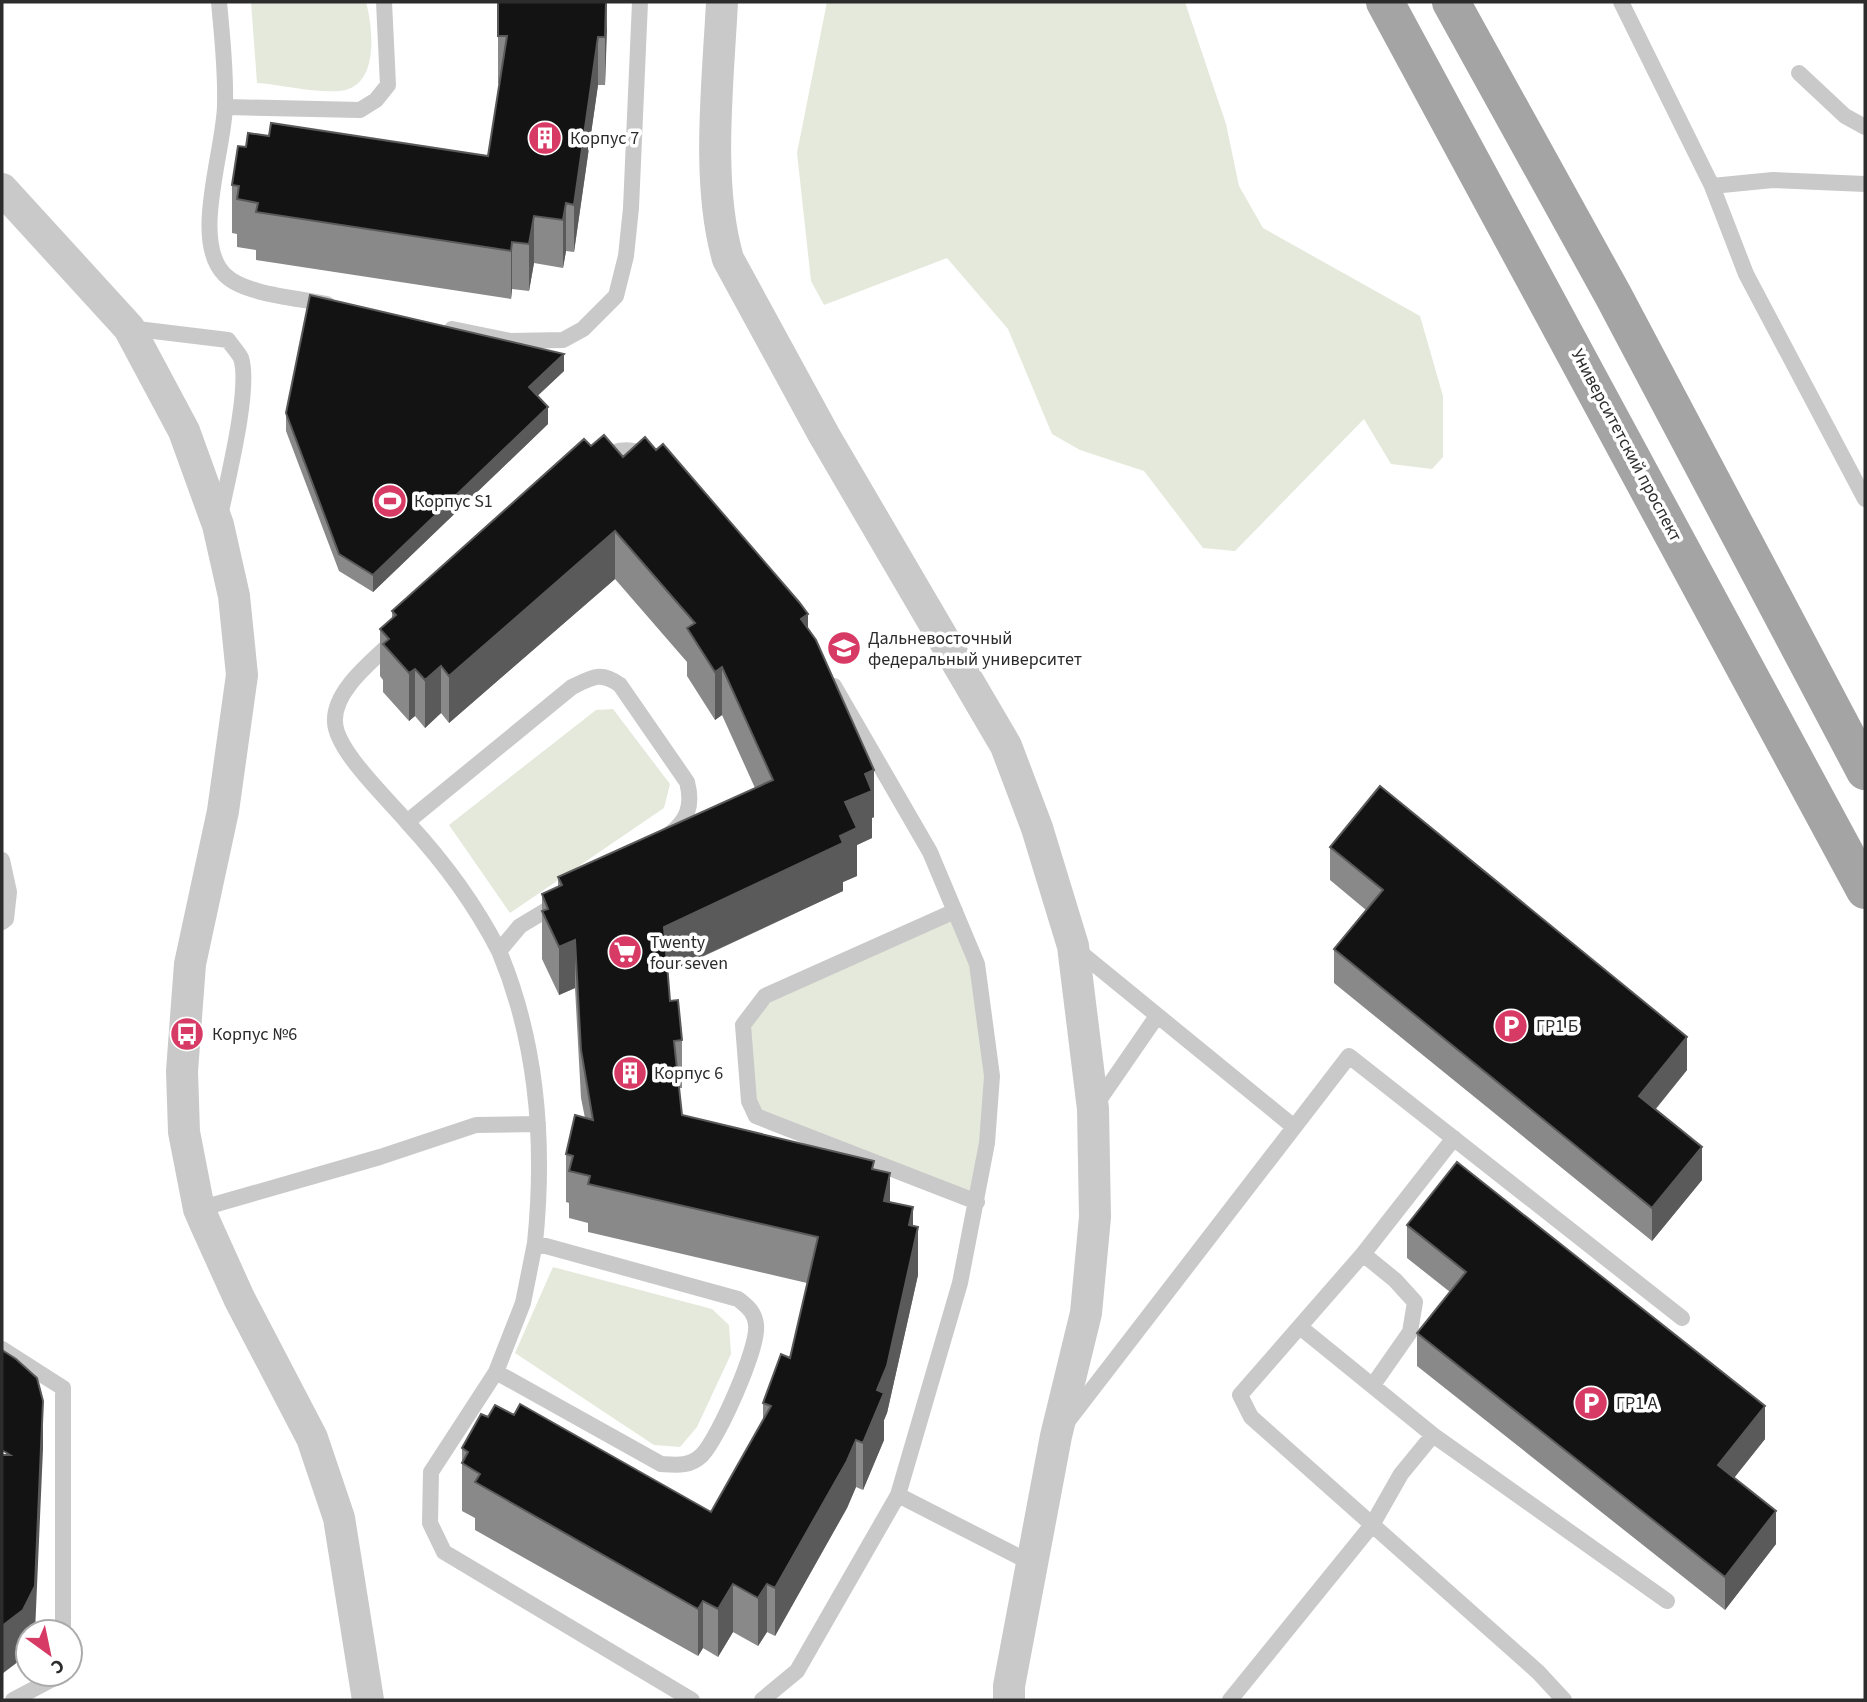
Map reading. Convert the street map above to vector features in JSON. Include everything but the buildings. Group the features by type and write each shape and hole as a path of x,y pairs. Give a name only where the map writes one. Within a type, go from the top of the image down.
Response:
{"main road":[{"name":"Университетский проспект","path":"1385,2 1865,890"},
{"path":"1451,2 1613,295 1865,771"}],"street":[{"path":"722,2 717,194 720,230 728,259 824,435 1006,746 1037,828 1073,946 1093,1109 1095,1217 1086,1313 1056,1436 1009,1686 1009,1700"},
{"path":"2,189 129,328 184,431 218,525 234,596 242,675 223,811 190,964 183,1083 184,1132 199,1209 239,1298 312,1438 339,1518 368,1700"}],"lane":[{"path":"219,2 226,107 211,220 213,261 227,277 247,288 340,306"},
{"path":"226,107 360,110 376,100 388,85 384,2"},
{"path":"432,325 511,341 563,340 583,329 616,296 626,256 631,208 640,2"},
{"path":"1621,2 1712,186 1746,274 1865,499"},
{"path":"1800,73 1845,116 1865,127"},
{"path":"1712,186 1773,180 1865,184"},
{"path":"129,328 228,340 240,356 243,370 238,426 218,525"},
{"path":"582,471 609,453 622,451 636,450 657,462"},
{"path":"408,627 357,676 341,699 335,722 343,746 449,868 479,913 499,951 519,997 530,1048 541,1187 535,1243 523,1303 496,1372 431,1472 430,1523 444,1552 692,1700"},
{"path":"762,1700 797,1671 898,1495 961,1283 987,1143 992,1076 977,964 929,852 824,670"},
{"path":"407,822 572,687 595,675 608,677 620,685 687,782 692,800 688,813 677,829 657,843"},
{"path":"2,860 9,892 5,919 2,922"},
{"path":"499,951 520,926 577,892"},
{"path":"954,911 765,996 743,1025 749,1101 756,1115 771,1122 977,1202"},
{"path":"1073,946 1294,1127"},
{"path":"1093,1109 1157,1016"},
{"path":"1056,1436 1349,1056 1682,1318"},
{"path":"199,1209 380,1157 476,1125 538,1124"},
{"path":"1454,1138 1363,1254 1240,1395 1251,1417 1538,1672 1564,1700"},
{"path":"496,1372 537,1392 661,1464 682,1466 701,1456 715,1437 755,1345 756,1323 750,1309 738,1299 535,1243"},
{"path":"1363,1254 1415,1302 1410,1332 1373,1385"},
{"path":"1300,1327 1433,1435 1667,1601"},
{"path":"2,1349 63,1388 63,1618"},
{"path":"1230,1700 1372,1525 1401,1474 1433,1435"},
{"path":"898,1495 1031,1563"},
{"path":"13,1700 36,1688"}],"shaded area":[{"path":"251,2 366,2 371,26 371,55 362,79 353,87 340,91 257,83"},
{"path":"827,2 1185,2 1226,124 1239,186 1263,228 1420,316 1443,396 1443,457 1432,469 1391,464 1364,419 1235,551 1203,548 1144,471 1080,450 1052,434 1008,329 947,258 824,305 811,281 797,153"},
{"path":"613,709 670,784 664,808 510,913 449,825 596,710"},
{"path":"955,911 977,964 992,1076 977,1202 756,1116 743,1025 765,996"},
{"path":"553,1267 712,1309 729,1325 731,1354 697,1427 680,1447 654,1445 515,1353"}],"place":[{"name":"Корпус 7","path":"545,138"},
{"name":"Корпус S1","path":"390,501"},
{"name":"Дальневосточный федеральный университет","path":"844,648"},
{"name":"Twenty four seven","path":"625,952"},
{"name":"ГР1 Б","path":"1511,1026"},
{"name":"Корпус №6","path":"187,1034"},
{"name":"Корпус 6","path":"630,1073"},
{"name":"ГР1 А","path":"1591,1403"}]}
